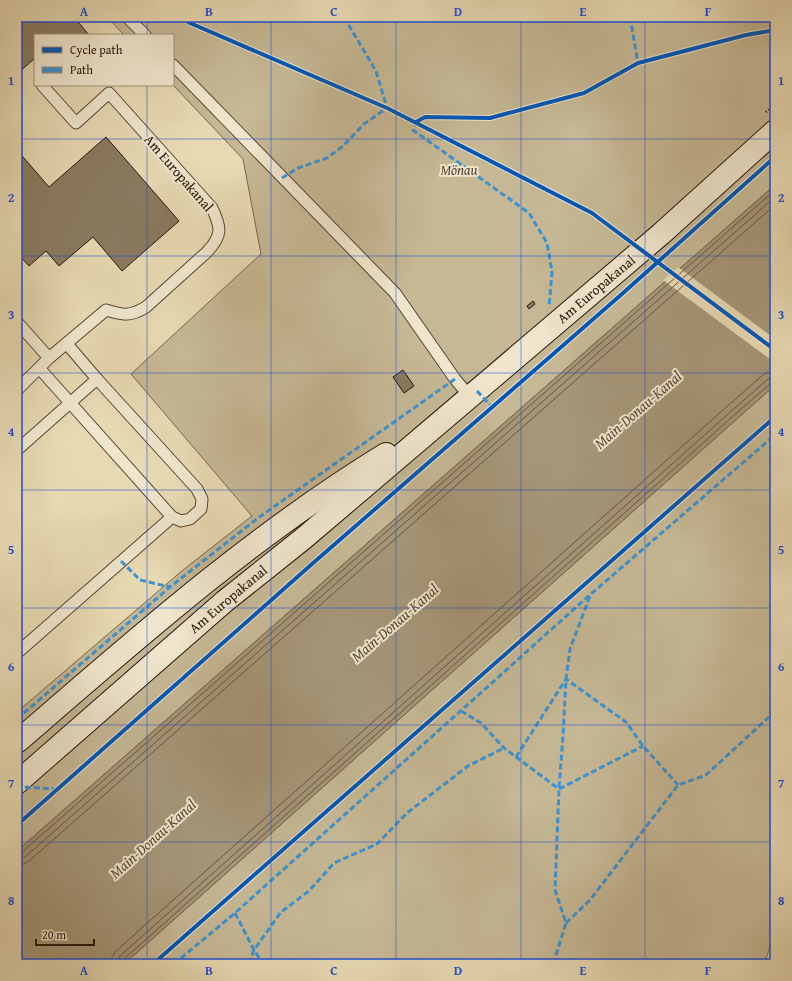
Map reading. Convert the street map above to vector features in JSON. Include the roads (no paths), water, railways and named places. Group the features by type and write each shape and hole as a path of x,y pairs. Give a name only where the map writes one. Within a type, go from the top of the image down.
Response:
{"main road":[{"name":"Am Europakanal","path":"17,783 225,601 304,538 661,234 775,131"},
{"name":"Am Europakanal","path":"17,742 163,615 218,571 288,519 360,470 443,420"}],"lane":[{"path":"127,17 143,34"},
{"path":"174,66 395,292 455,379 470,397"},
{"name":"Am Europakanal","path":"17,390 40,369 49,358 106,310 121,315 136,313 146,307 216,243 219,233 218,222 212,208 109,93 76,123 43,86"},
{"path":"17,322 49,358"},
{"path":"40,369 172,517 180,521 190,519 201,509 202,499 197,489 67,344"},
{"path":"17,450 97,379"},
{"path":"17,653 172,517"}],"water":[{"name":"Main-Donau-Kanal","path":"775,185 775,385 124,964 17,964 17,851"}],"park label":[{"name":"Mönau","path":"459,170"}]}
